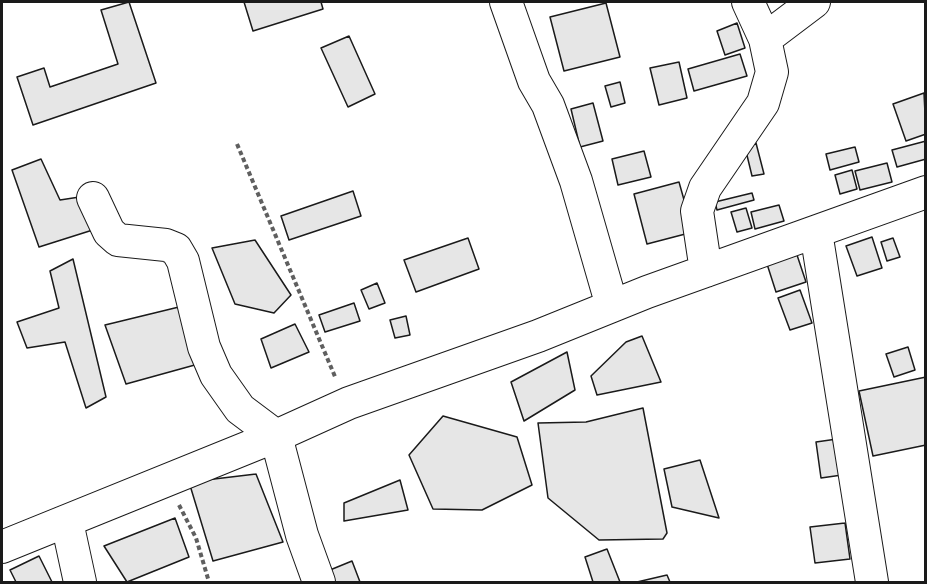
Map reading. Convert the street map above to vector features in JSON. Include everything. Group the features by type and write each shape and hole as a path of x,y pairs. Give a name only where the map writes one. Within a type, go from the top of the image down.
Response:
{"street":[{"path":"506,2 534,81 548,105 576,181 612,306"},
{"path":"706,271 697,211 705,188 763,103 772,72 765,39 748,2"},
{"path":"765,39 814,2"},
{"path":"2,545 67,522 276,436 349,403 538,336 706,271 926,192"},
{"path":"93,198 109,232 118,240 166,245 176,249 183,261 204,347 216,375 240,409 276,436 302,535 319,582"},
{"path":"816,232 872,582"},
{"path":"67,522 80,582"}],"path":[{"path":"237,144 329,365 349,403"},
{"path":"166,481 196,538 209,582"}],"building":[{"path":"129,2 156,83 33,125 17,77 44,68 50,87 118,64 101,10"},
{"path":"244,2 321,2 323,9 253,31"},
{"path":"606,3 620,57 564,71 550,17"},
{"path":"737,23 745,48 725,55 717,31"},
{"path":"349,36 375,94 348,107 321,48"},
{"path":"740,54 747,76 694,91 688,69"},
{"path":"679,62 687,98 659,105 650,68"},
{"path":"620,82 625,103 611,107 605,86"},
{"path":"924,93 926,134 906,141 893,104"},
{"path":"593,103 603,141 580,147 571,109"},
{"path":"926,141 926,159 897,167 892,150"},
{"path":"756,143 764,174 752,176 745,147"},
{"path":"855,147 859,162 830,170 826,154"},
{"path":"644,151 651,177 618,185 612,159"},
{"path":"41,159 60,200 86,196 99,228 39,247 12,170"},
{"path":"887,163 892,182 860,190 855,171"},
{"path":"852,170 857,189 840,194 835,175"},
{"path":"679,182 693,232 647,244 634,194"},
{"path":"353,191 361,216 289,240 281,216"},
{"path":"752,193 754,200 717,210 715,202"},
{"path":"779,205 784,221 755,229 751,212"},
{"path":"746,208 752,228 737,232 731,212"},
{"path":"872,237 882,268 857,276 846,246"},
{"path":"468,238 479,269 416,292 404,260"},
{"path":"893,238 900,257 887,261 881,242"},
{"path":"255,240 291,295 274,313 235,304 212,248"},
{"path":"797,255 806,282 776,292 767,264"},
{"path":"73,259 106,397 86,408 65,342 27,348 17,322 59,308 50,271"},
{"path":"377,283 385,303 369,309 361,290"},
{"path":"800,290 812,323 790,330 778,298"},
{"path":"354,303 360,321 325,332 319,315"},
{"path":"183,306 202,363 126,384 105,325"},
{"path":"406,316 410,335 395,338 390,320"},
{"path":"295,324 309,352 271,368 261,339"},
{"path":"642,336 661,382 597,395 591,376 626,342"},
{"path":"908,347 915,370 894,377 886,354"},
{"path":"567,352 575,390 524,421 511,382"},
{"path":"926,377 926,445 873,456 859,391"},
{"path":"643,408 667,533 663,539 599,540 548,498 538,423 586,422"},
{"path":"443,416 517,437 532,485 482,510 433,509 409,455"},
{"path":"837,439 842,475 821,478 816,442"},
{"path":"700,460 719,518 672,507 664,469"},
{"path":"256,474 283,542 213,561 189,482"},
{"path":"400,480 408,510 344,521 344,503"},
{"path":"175,518 189,557 127,582 104,546"},
{"path":"845,523 850,559 815,563 810,527"},
{"path":"607,549 620,582 593,582 585,557"},
{"path":"39,556 52,582 16,582 10,570"},
{"path":"352,561 360,582 335,582 330,570"},
{"path":"667,575 670,582 637,582"}]}
